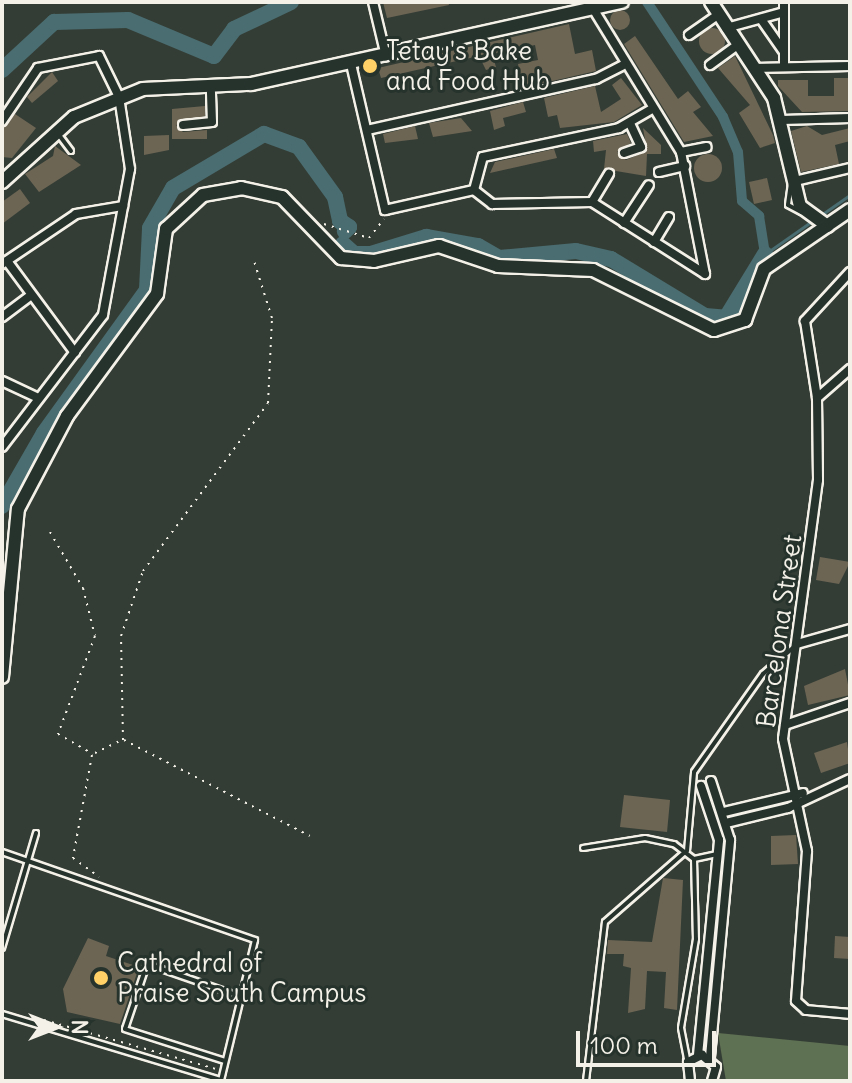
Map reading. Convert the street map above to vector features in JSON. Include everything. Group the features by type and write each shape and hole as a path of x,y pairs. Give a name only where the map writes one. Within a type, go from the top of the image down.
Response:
{"street":[{"path":"373,2 386,56"},
{"path":"2,182 56,130 119,97 351,64 591,6 622,2"},
{"path":"711,2 754,68 782,120 795,181 806,213 824,224"},
{"path":"784,2 784,67"},
{"path":"474,190 492,204 592,202 705,274 681,152 623,65 591,6"},
{"path":"726,28 784,12"},
{"path":"689,35 718,15"},
{"path":"761,19 784,52"},
{"path":"710,65 738,45"},
{"path":"2,121 29,77 62,58 104,58 129,136 123,206 103,315 36,397 2,447"},
{"path":"351,64 385,210 474,190"},
{"path":"367,130 596,79 623,65"},
{"path":"754,68 850,66"},
{"path":"183,125 212,122 211,86"},
{"path":"474,190 483,157 630,123 653,108"},
{"path":"782,120 850,118"},
{"path":"624,153 641,147 630,123"},
{"path":"681,152 707,147"},
{"path":"659,172 685,166"},
{"path":"795,181 850,168"},
{"path":"592,202 609,174"},
{"path":"624,223 649,185"},
{"path":"2,677 18,509 67,416 157,294 166,229 203,195 241,188 282,197 341,258 374,261 439,246 498,266 593,270 714,330 745,320 764,269 824,224 850,210"},
{"path":"75,353 4,263 76,214 123,206"},
{"path":"654,242 669,217"},
{"name":"Barcelona Street","path":"850,272 806,314 817,398 818,480 784,749 800,797 807,851 796,1001 806,1010 850,1014"},
{"path":"2,317 30,296"},
{"path":"817,398 850,369"},
{"path":"2,381 36,397"},
{"path":"797,644 850,629"},
{"path":"785,725 850,703"},
{"path":"718,824 850,779"},
{"path":"711,781 729,822 710,1057 716,1067 712,1081"},
{"path":"698,1055 718,854 718,824 701,786"},
{"path":"715,814 800,797"},
{"path":"690,1081 688,1062 698,1055 710,1057"}],"lane":[{"path":"56,130 71,151"},
{"path":"586,1081 605,922 687,851 694,772 763,674 797,644"},
{"path":"2,948 36,833"},
{"path":"583,848 645,838 687,851 694,859 696,939 681,1028 688,1062"},
{"path":"2,852 106,883 255,940 221,1080 2,1014"},
{"path":"694,859 718,854"},
{"path":"226,1061 125,1029 147,964 242,997"}],"path":[{"path":"314,217 334,231 369,238 383,225 385,210"},
{"path":"123,740 121,636 143,571 268,403 272,318 254,261"},
{"path":"50,532 83,588 95,636 58,734 93,754"},
{"path":"93,754 123,740"},
{"path":"123,740 310,836"},
{"path":"93,754 73,858 106,883"},
{"path":"42,1026 45,1016 224,1072"}],"green space":[{"path":"718,1033 850,1046 850,1081 726,1081"}],"building":[{"path":"383,2 448,2 449,5 387,18"},
{"path":"620,10 627,13 630,20 627,27 620,30 613,27 610,20 613,13"},
{"path":"569,24 575,54 592,50 596,71 522,88 518,64 538,60 535,45 492,54 496,67 486,70 479,56 381,78 378,68"},
{"path":"712,28 721,32 725,41 721,50 712,54 703,50 699,41 703,32"},
{"path":"635,36 678,99 688,91 701,107 693,112 713,136 684,142 624,44"},
{"path":"735,56 775,143 760,148 739,113 750,105 718,68"},
{"path":"52,72 58,81 32,103 27,97"},
{"path":"621,78 642,105 614,122 560,128 557,115 548,117 544,98 595,86 601,112 621,99 612,85"},
{"path":"834,78 849,78 850,111 802,112 778,86 778,80 808,80 808,96 834,96"},
{"path":"523,102 526,112 503,118 505,126 494,130 490,111"},
{"path":"205,106 205,116 176,125 183,132 207,130 207,139 172,139 172,109"},
{"path":"15,114 36,128 12,158 2,157 2,128"},
{"path":"461,118 472,131 433,137 429,123"},
{"path":"415,126 418,139 385,143 383,134"},
{"path":"807,126 822,135 850,128 850,141 835,145 839,164 801,172 791,131"},
{"path":"643,128 661,145 661,154 647,154 646,176 604,169 606,150 594,152 593,141 627,134 631,143 617,152 626,160 647,151"},
{"path":"169,135 169,150 144,155 144,136"},
{"path":"55,146 81,165 39,192 25,174 53,156"},
{"path":"554,149 557,158 490,173 495,162"},
{"path":"708,154 718,158 722,168 718,178 708,182 698,178 694,168 698,158"},
{"path":"767,178 772,200 754,204 749,182"},
{"path":"20,189 30,203 2,224 2,202"},
{"path":"820,557 850,562 839,584 816,580"},
{"path":"845,669 850,695 808,705 804,686"},
{"path":"847,742 850,763 821,773 814,753"},
{"path":"624,795 670,800 667,832 620,827"},
{"path":"796,835 798,864 771,865 771,836"},
{"path":"663,878 683,880 677,1010 664,1008 666,972 647,971 645,1009 628,1013 631,968 623,966 624,954 607,954 608,940 652,942"},
{"path":"835,936 850,937 850,959 834,958"},
{"name":"Cathedral of Praise South Campus","path":"88,938 109,946 106,956 139,967 120,1024 67,1012 63,989"}],"waterway":[{"path":"2,70 54,22 128,20 214,56 234,29 291,2"},
{"path":"647,2 723,117 738,152 742,201 759,216 765,254"},
{"path":"2,506 44,433 147,290 150,228 173,188 264,134 299,147 335,197 340,221 349,227 345,231"},
{"path":"821,215 850,195"},
{"path":"765,254 815,219"},
{"path":"343,244 354,254 371,254 426,237 478,246 499,258 576,251 611,259 705,316 726,318 765,254"}],"place":[{"name":"Tetay's Bake and Food Hub","path":"370,66"},
{"name":"Cathedral of Praise South Campus","path":"101,978"}]}
